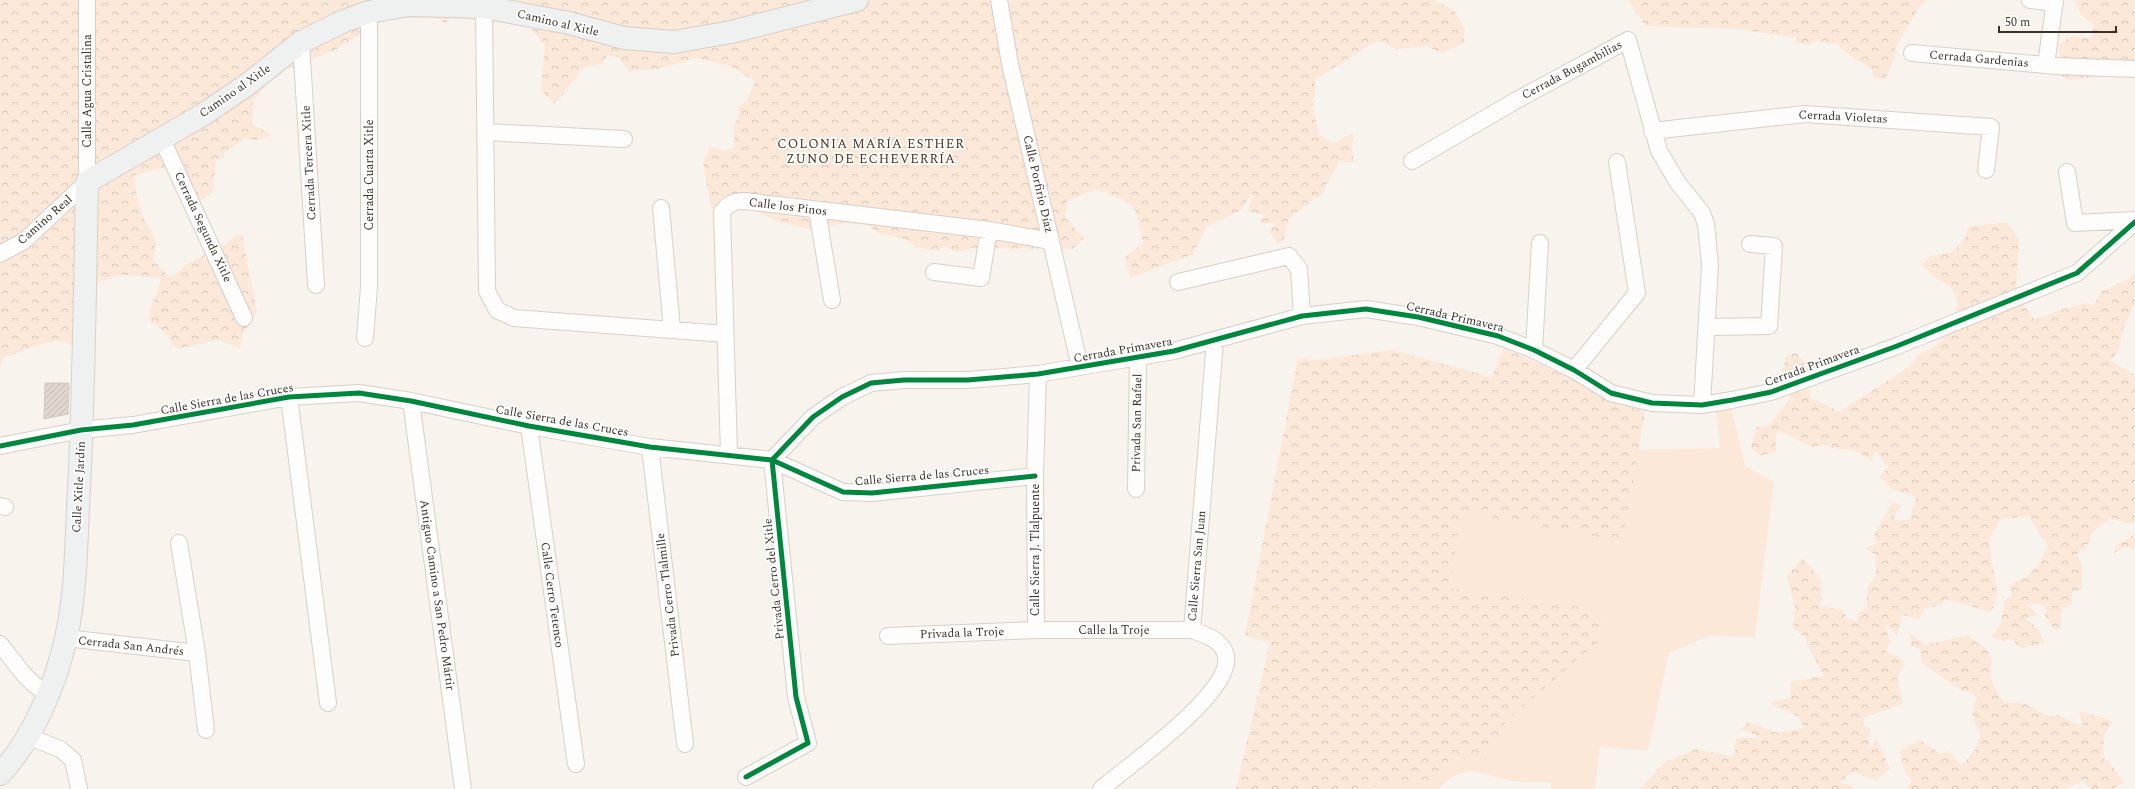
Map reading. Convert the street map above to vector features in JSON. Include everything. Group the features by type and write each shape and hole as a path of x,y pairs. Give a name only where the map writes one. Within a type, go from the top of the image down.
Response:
{"street":[{"name":"Calle Agua Cristalina","path":"87,0 87,182"},
{"name":"Camino al Xitle","path":"87,182 161,137 204,114 248,84 301,42 344,21 369,12 409,5 484,7 569,23 624,38 674,42 731,32 857,0"},
{"name":"Calle Porfirio Díaz","path":"999,0 1010,64 1080,367"},
{"path":"2030,0 2055,1 2046,65 2076,68 2135,69"},
{"path":"484,7 487,291 497,310 514,318 725,334"},
{"name":"Cerrada Cuarta Xitle","path":"366,338 369,287 369,12"},
{"name":"Cerrada Bugambilias","path":"1412,161 1515,101 1628,40 1641,82 1652,131 1664,161 1678,183 1702,213 1706,224 1710,265 1708,327 1702,404"},
{"name":"Cerrada Tercera Xitle","path":"301,42 316,285"},
{"name":"Cerrada Gardenias","path":"1912,53 2046,65"},
{"name":"Cerrada Violetas","path":"1652,131 1805,114 1991,127 1986,170"},
{"path":"486,132 624,139"},
{"name":"Cerrada Segunda Xitle","path":"161,137 244,318"},
{"path":"1574,370 1637,293 1617,162"},
{"path":"2067,172 2075,223 2135,221"},
{"name":"Camino Real","path":"0,254 24,241 87,182"},
{"name":"Calle Xitle Jardín","path":"0,774 40,715 49,694 66,638 74,589 82,430 87,182"},
{"name":"Calle los Pinos","path":"729,454 722,212 728,205 736,201 817,210 989,230 1051,241"},
{"path":"661,208 672,329"},
{"path":"817,210 832,300"},
{"name":"Cerrada Primavera","path":"772,460 813,417 842,397 871,383 904,380 968,380 1038,374 1174,352 1272,323 1302,316 1366,309 1418,317 1490,334 1534,350 1574,370 1611,393 1652,403 1702,404 1771,392 1896,346 2077,273 2135,221"},
{"path":"934,272 981,278 989,230"},
{"path":"1534,350 1540,244"},
{"path":"1708,327 1769,326 1774,246 1750,244"},
{"path":"1178,282 1289,256 1299,269 1302,316"},
{"name":"Calle Sierra San Juan","path":"1101,789 1194,713 1214,690 1226,667 1226,656 1212,637 1192,630 1215,341"},
{"name":"Privada San Rafael","path":"1136,488 1138,357"},
{"name":"Calle Sierra J. Tlalpuente","path":"1036,630 1035,476 1038,374"},
{"name":"Calle Sierra de las Cruces","path":"0,446 82,430 133,425 289,397 359,392 411,401 529,426 650,447 729,454 772,460 843,492 872,492 1035,476"},
{"path":"289,397 328,703"},
{"name":"Antiguo Camino a San Pedro Mártir","path":"411,401 463,789"},
{"name":"Calle Cerro Tetenco","path":"529,426 576,764"},
{"name":"Privada Cerro Tlalmille","path":"650,447 685,744"},
{"name":"Privada Cerro del Xitle","path":"746,776 808,743 796,697 772,460"},
{"name":"Cerrada San Andrés","path":"179,542 197,653 206,730"},
{"name":"Calle la Troje","path":"1036,630 1192,630"},
{"name":"Privada la Troje","path":"888,636 1036,630"},
{"name":"Cerrada San Andrés","path":"66,638 197,653"},
{"path":"0,644 30,682 37,688 49,694"},
{"path":"27,736 60,749 73,760 79,789"}],"green space":[{"path":"0,0 1434,0 1454,10 1465,29 1463,37 1465,42 1442,53 1426,46 1397,49 1382,41 1371,44 1315,80 1315,97 1312,101 1319,135 1334,143 1353,133 1352,146 1354,163 1339,161 1320,197 1316,197 1288,220 1284,241 1277,243 1269,230 1278,222 1265,224 1260,221 1265,214 1248,212 1253,192 1240,211 1206,227 1193,255 1130,278 1124,258 1143,243 1136,211 1128,202 1097,189 1067,201 1065,217 1084,239 1072,249 973,248 958,252 945,247 935,250 924,249 915,246 904,239 881,234 867,225 845,223 812,230 776,221 744,204 711,208 703,162 710,147 724,151 734,148 734,125 738,118 739,107 747,101 755,81 729,66 697,58 658,69 629,71 620,59 608,55 602,64 584,67 560,98 554,103 541,90 545,45 529,26 466,19 453,11 446,24 437,18 390,18 382,21 337,49 294,67 279,70 253,101 252,124 269,133 270,137 256,140 245,139 223,153 224,158 216,160 213,192 204,199 190,202 174,165 134,175 136,191 143,217 156,240 154,261 168,276 176,274 187,264 226,244 238,234 242,234 257,312 243,334 240,348 219,340 177,349 163,331 148,319 150,308 161,278 122,275 89,284 76,295 72,314 80,350 70,344 60,342 42,344 3,357 0,368"},
{"path":"1628,0 1927,0 1919,7 1895,49 1897,51 1885,80 1873,77 1872,69 1848,54 1837,44 1819,41 1807,45 1793,42 1797,38 1737,29 1646,26"},
{"path":"2074,0 2135,0 2135,75 2126,74 2070,80 2061,76 2059,44 2072,36 2091,38 2094,26 2081,14"},
{"path":"2007,222 2019,240 2016,285 2025,307 2035,320 2060,310 2088,303 2093,306 2102,291 2127,280 2135,273 2135,306 2133,306 2122,332 2120,347 2111,361 2135,375 2135,523 2125,523 2110,518 2091,534 2090,542 2077,554 2082,566 2082,589 2072,592 2072,604 2062,609 2061,627 2055,630 2045,616 2045,606 2039,604 2026,604 2038,615 2025,618 2038,629 2045,643 2021,648 2011,639 2004,641 1991,637 2001,624 2004,602 2012,596 2009,586 2024,578 2034,570 2049,546 2041,537 2029,516 2001,519 1990,538 1996,595 1990,612 1945,599 1942,605 1925,608 1919,619 1902,615 1897,637 1890,628 1885,626 1890,642 1886,653 1899,656 1905,665 1897,677 1903,704 1865,717 1862,727 1871,728 1868,738 1871,747 1876,738 1890,769 1876,780 1851,772 1839,783 1850,785 1853,789 1640,789 1664,763 1696,749 1734,757 1736,738 1762,738 1740,729 1749,722 1778,733 1804,728 1798,716 1770,704 1773,701 1790,698 1791,682 1824,676 1808,646 1805,637 1793,629 1795,608 1787,577 1802,558 1820,578 1823,589 1820,593 1822,600 1819,605 1842,610 1848,619 1858,622 1857,614 1867,608 1867,588 1876,576 1876,555 1864,548 1877,544 1874,534 1893,501 1901,506 1893,518 1897,521 1910,519 1916,497 1890,488 1880,477 1888,467 1876,451 1871,461 1855,450 1837,449 1823,445 1811,447 1779,430 1776,434 1776,452 1760,456 1751,447 1756,427 1769,425 1790,399 1782,374 1786,356 1796,353 1807,368 1811,384 1809,396 1839,412 1909,367 1919,355 1940,342 1949,328 1958,302 1950,286 1937,279 1921,265 1931,256 1953,252 1965,238 1968,227"},
{"path":"1503,348 1577,380 1613,401 1645,412 1623,542 1461,512 1450,588 1601,610 1599,642 1507,720 1488,759 1458,759 1434,779 1353,789 1236,789 1270,643 1245,635 1298,358 1315,360 1392,350 1492,377"},
{"path":"1731,407 1745,466 1774,482 1755,637 1710,636 1669,653 1648,751 1600,747 1595,789 1551,789 1551,783 1520,782 1469,771 1450,779 1439,789 1353,789 1434,779 1458,759 1488,759 1507,720 1599,642 1601,610 1450,588 1461,512 1623,542 1638,450 1720,448 1716,411"},
{"path":"2135,534 2135,550 2127,547 2114,553 2116,546"},
{"path":"1910,634 1926,645 1967,635 1987,650 1992,661 1990,673 1992,684 2005,703 2026,704 2046,715 2058,715 2083,727 2079,711 2113,721 2107,730 2104,739 2104,759 2108,761 2124,782 2112,789 2090,789 2083,781 2064,789 1906,789 1912,781 1904,771 1900,751 1920,740 1940,754 1949,751 1961,766 1975,750 1981,734 1975,724 1973,716 1973,707 1978,697 1969,692 1960,690 1922,663 1920,649 1911,645"}],"building":[{"path":"45,383 69,383 68,414 44,419"}],"cycle path":[{"path":"746,777 808,743 796,697 772,460 813,417 842,397 871,383 904,380 968,380 1038,374 1174,351 1302,316 1366,309 1418,317 1498,336 1534,350 1574,370 1611,393 1652,403 1702,405 1771,392 1897,346 2077,273 2135,222"},
{"path":"0,446 81,430 133,425 289,397 359,393 411,401 529,426 650,447 772,460 843,492 872,493 1035,476"}],"district":[{"name":"COLONIA MARÍA ESTHER ZUNO DE ECHEVERRÍA","path":"871,152"}]}
